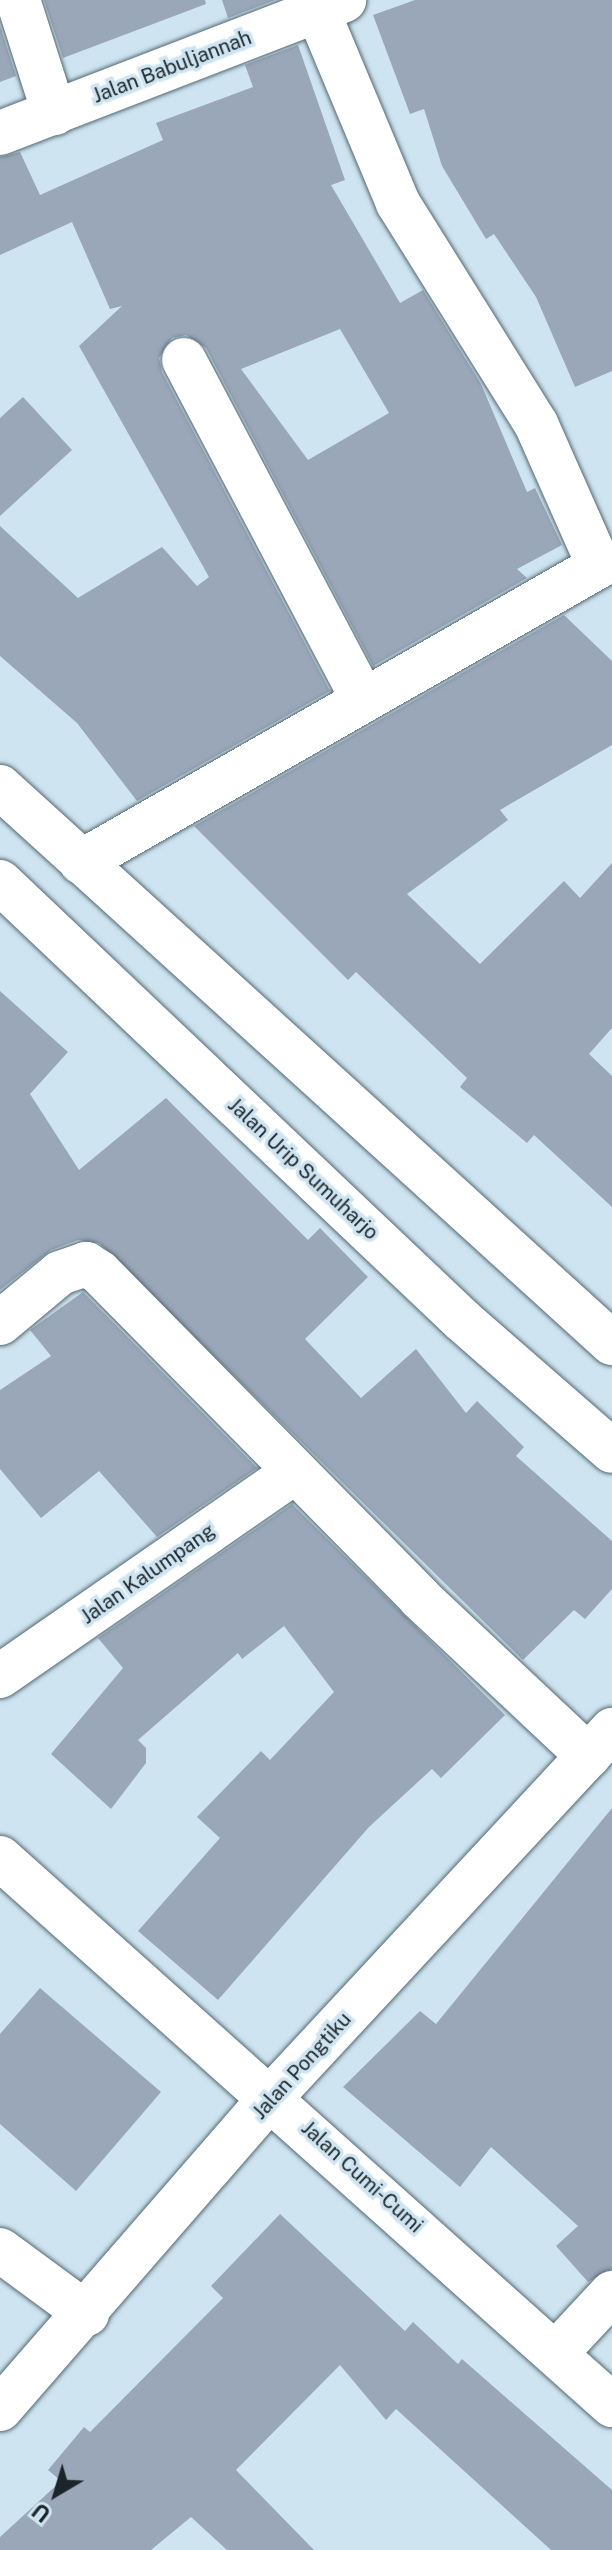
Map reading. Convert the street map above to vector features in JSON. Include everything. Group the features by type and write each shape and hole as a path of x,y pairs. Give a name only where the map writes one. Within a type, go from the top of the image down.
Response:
{"main road":[{"path":"18,0 54,113"},
{"path":"81,862 599,566 536,424 398,203 324,4"},
{"name":"Jalan Babuljannah","path":"0,133 324,4"},
{"path":"184,360 363,700"},
{"path":"0,787 612,1343"},
{"name":"Jalan Urip Sumuharjo","path":"0,882 462,1320 612,1451"},
{"path":"0,1323 60,1273 86,1264 295,1472 600,1743"},
{"name":"Jalan Kalumpang","path":"0,1676 295,1472"},
{"name":"Jalan Pongtiku","path":"0,2409 87,2314 272,2096 600,1743"},
{"name":"Jalan Cumi-Cumi","path":"0,1858 272,2096 612,2405"},
{"path":"0,2250 87,2314"},
{"path":"556,2353 612,2293"}],"building":[{"path":"44,0 205,0 206,4 63,58"},
{"path":"222,0 275,0 228,18"},
{"path":"415,0 612,0 612,371 575,387 536,297 494,234 486,239 442,166 424,109 410,114 373,15"},
{"path":"0,26 16,76 0,82"},
{"path":"298,45 345,180 331,185 400,303 423,290 481,384 527,492 535,488 562,545 517,569 527,578 373,666 206,348 186,335 172,338 159,358 162,372 330,691 137,801 77,723 0,656 0,526 78,598 162,547 197,586 209,577 79,346 122,306 110,309 72,222 0,255 0,157 20,152 40,195 163,140 156,123 253,87 245,65","holes":["340,329 389,413 308,460 241,369"]},
{"path":"23,397 72,450 0,516 0,418"},
{"path":"564,615 612,661 612,745 500,810 508,820 407,894 480,964 564,881 580,898 612,863 612,1028 589,1054 612,1076 612,1207 534,1135 527,1143 460,1087 467,1078 356,972 348,980 194,826"},
{"path":"0,991 68,1052 30,1094 79,1170 166,1098 308,1240 320,1228 368,1277 305,1339 361,1398 416,1349 466,1413 477,1401 524,1447 516,1456 612,1541 612,1589 585,1619 574,1610 523,1660 99,1243 78,1240 51,1250 0,1290"},
{"path":"83,1292 257,1468 157,1537 99,1471 41,1518 0,1469 0,1390 51,1356 30,1330"},
{"path":"292,1504 505,1715 441,1778 432,1769 369,1827 218,2000 138,1931 220,1838 197,1817 261,1751 270,1760 334,1692 284,1626 242,1659 238,1653 138,1740 146,1748 146,1763 111,1809 51,1754 123,1668 98,1638"},
{"path":"612,1808 612,2269 588,2282 556,2246 578,2226 491,2147 460,2187 343,2087 420,2011 436,2024"},
{"path":"40,1988 161,2092 76,2191 0,2124 0,2034"},
{"path":"280,2214 405,2331 413,2322 458,2364 462,2359 612,2490 612,2550 551,2550 396,2409 386,2420 340,2365 236,2470 314,2550 227,2550 191,2517 151,2550 0,2550 0,2537 61,2481 48,2470 84,2427 90,2432 223,2298 211,2286"}]}
